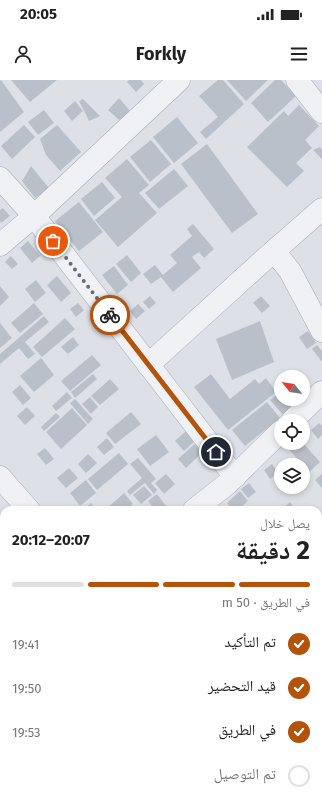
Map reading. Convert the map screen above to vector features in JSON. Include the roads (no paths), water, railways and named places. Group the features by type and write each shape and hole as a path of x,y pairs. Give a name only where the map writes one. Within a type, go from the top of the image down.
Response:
{"street":[{"path":"0,245 34,216 179,80"},
{"path":"297,80 322,112"},
{"path":"0,178 34,216 235,477"},
{"path":"148,365 322,209"},
{"path":"274,252 290,271 322,331"},
{"path":"299,414 322,392"},
{"path":"199,506 235,477 274,438"},
{"path":"0,476 26,506"}]}
